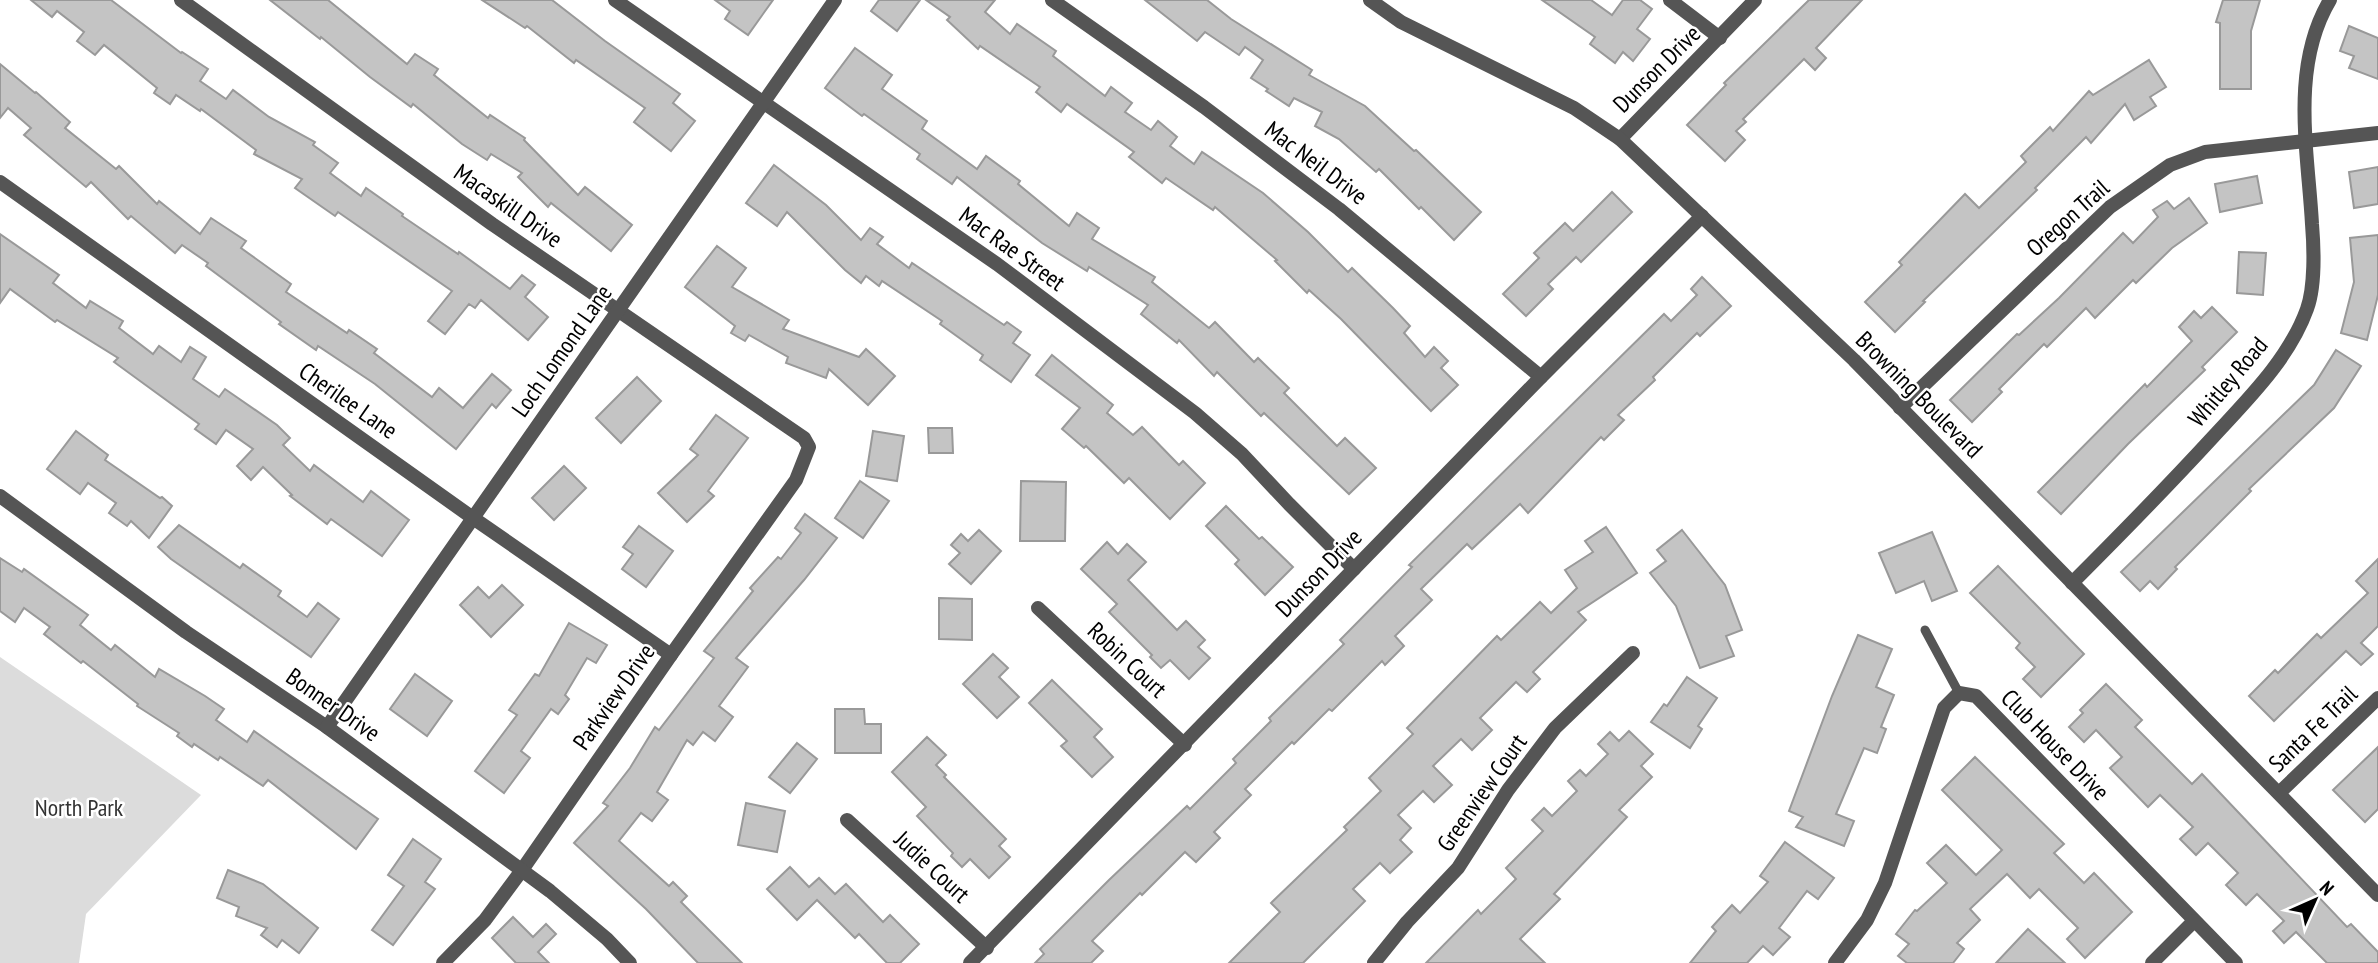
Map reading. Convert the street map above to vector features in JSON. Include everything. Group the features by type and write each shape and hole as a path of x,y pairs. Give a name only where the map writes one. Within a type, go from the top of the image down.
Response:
{"street":[{"name":"Macaskill Drive","path":"181,0 492,224 804,438 809,447"},
{"name":"Mac Rae Street","path":"615,0 997,264 1195,413 1242,454 1354,569"},
{"name":"Loch Lomond Lane","path":"327,727 835,0"},
{"name":"Mac Neil Drive","path":"1052,0 1204,107 1339,209 1541,377"},
{"name":"Browning Boulevard","path":"1370,0 1401,22 1574,108 1620,139 1854,360 2378,895"},
{"path":"1670,0 1720,38"},
{"name":"Dunson Drive","path":"1620,139 1755,0"},
{"name":"Whitley Road","path":"2072,583 2160,495 2266,379 2289,343 2307,307 2314,253 2304,105 2306,68 2316,31 2330,0"},
{"name":"Oregon Trail","path":"1900,408 2110,207 2171,165 2206,152 2378,133"},
{"name":"Cherilee Lane","path":"0,182 473,518 671,655"},
{"name":"Dunson Drive","path":"971,963 1541,377 1702,216"},
{"name":"Parkview Drive","path":"443,963 485,920 522,870 796,480 809,447"},
{"name":"Bonner Drive","path":"0,496 186,632 327,727 522,870 607,939 630,963"},
{"name":"Robin Court","path":"1038,608 1185,745"},
{"name":"Greenview Court","path":"1374,963 1407,922 1458,868 1508,790 1555,728 1633,653"},
{"path":"1835,963 1867,920 1885,883 1944,708 1959,693"},
{"name":"Club House Drive","path":"1959,693 1976,696 2236,963"},
{"name":"Santa Fe Trail","path":"2279,793 2378,698"},
{"name":"Judie Court","path":"847,820 987,948"},
{"path":"2152,963 2193,921"}],"lane":[{"path":"1925,630 1959,693"}],"green space":[{"name":"North Park","path":"0,657 201,795 86,914 79,963 0,963"}],"building":[{"path":"31,0 111,0 181,53 208,69 200,81 226,99 233,90 269,117 315,142 313,145 338,163 330,173 361,196 366,188 403,214 402,216 510,289 522,275 535,285 525,297 548,317 528,340 481,300 475,308 469,304 445,334 428,321 452,291 338,212 335,216 295,188 302,179 254,154 256,150 201,109 200,111 176,95 170,104 154,93 157,88 104,45 95,55 77,41 84,32 57,11 52,17"},
{"path":"270,0 328,0 407,64 415,54 438,69 434,75 488,118 490,115 525,138 578,195 585,187 632,225 611,251 551,203 548,207 518,177 522,173 491,154 487,160 462,144 413,104 411,107"},
{"path":"482,0 552,0 680,94 673,103 695,121 671,151 634,122 645,108 576,60 574,63 527,26 525,28"},
{"path":"715,0 773,0 748,35 725,19 730,11"},
{"path":"879,0 920,0 897,31 871,11"},
{"path":"926,0 995,0 985,12 1010,34 1017,24 1056,51 1053,56 1105,96 1111,87 1132,103 1125,112 1151,130 1158,121 1177,137 1170,146 1194,164 1202,152 1263,193 1348,272 1352,268 1393,308 1410,326 1404,333 1425,357 1434,347 1448,361 1441,368 1458,385 1431,411 1341,319 1309,290 1307,293 1275,261 1277,260 1215,207 1213,210 1166,178 1162,183 1129,157 1134,152 1067,104 1061,112 1036,92 1040,87 980,46 978,49 947,20 950,17"},
{"path":"1145,0 1207,0 1231,19 1312,70 1309,75 1365,106 1481,212 1454,240 1379,169 1376,172 1339,139 1315,126 1322,112 1294,98 1289,106 1251,78 1263,60 1245,47 1239,55 1205,32 1197,41"},
{"path":"1542,0 1591,0 1612,15 1623,0 1640,0 1652,9 1637,29 1650,39 1633,61 1623,52 1615,63 1590,44 1595,37"},
{"path":"1809,0 1862,0 1816,48 1826,58 1815,70 1804,59 1743,119 1746,122 1736,131 1745,140 1725,161 1687,125 1726,85 1724,83"},
{"path":"2223,0 2260,0 2251,31 2251,89 2220,89 2220,23 2216,22"},
{"path":"2349,26 2378,38 2378,79 2349,68 2354,56 2340,51"},
{"path":"855,48 892,75 882,89 927,121 922,129 977,169 986,156 1020,181 1018,184 1069,226 1077,213 1099,228 1092,239 1155,277 1152,282 1209,328 1215,322 1254,362 1258,358 1289,388 1284,393 1337,446 1345,438 1376,468 1349,494 1264,413 1261,416 1217,372 1214,376 1179,340 1177,343 1141,314 1148,305 1089,267 1087,271 1042,243 957,177 952,184 917,159 920,154 825,88"},
{"path":"2149,60 2166,87 2150,97 2156,106 2134,120 2125,104 2091,143 2086,137 1895,332 1865,302 1902,265 1899,262 1965,194 1979,208 2026,162 2021,156 2050,127 2053,131 2089,91 2093,95"},
{"path":"0,64 70,122 65,128 116,169 119,166 157,204 159,201 200,234 211,218 246,241 241,248 291,284 286,292 347,333 349,330 377,349 374,353 432,397 439,388 463,408 492,374 511,390 496,408 492,404 456,449 375,384 318,346 316,350 279,324 281,322 206,266 208,263 182,245 175,253 131,216 128,219 91,182 86,187 24,135 31,128 8,108 0,118"},
{"path":"774,165 826,205 861,240 870,228 883,237 877,244 909,268 912,263 1004,325 1007,322 1021,332 1013,343 1030,355 1011,382 980,360 983,355 940,324 942,321 882,281 879,286 866,276 861,283 787,212 777,226 746,203"},
{"path":"2378,167 2378,204 2354,208 2349,172"},
{"path":"2257,176 2262,203 2220,212 2215,184"},
{"path":"1612,192 1632,212 1581,262 1576,257 1548,284 1553,289 1526,316 1503,294 1539,258 1534,253 1565,223 1573,231"},
{"path":"2189,198 2207,223 2172,248 2136,283 2133,280 2095,318 2086,308 2047,347 2044,344 1999,389 2002,392 1972,422 1950,400 2017,334 2059,298 2123,233 2133,243 2158,217 2153,210 2167,201 2174,209"},
{"path":"0,234 59,275 53,283 86,308 90,301 123,321 119,328 153,354 159,346 181,362 190,347 206,357 193,379 219,397 225,389 277,425 290,438 283,445 310,471 314,465 363,502 371,491 409,520 382,556 331,519 327,524 290,496 292,495 263,467 251,480 237,466 253,449 226,430 216,444 195,429 199,424 114,362 118,358 57,320 55,322 10,289 0,303"},
{"path":"2378,235 2378,295 2367,340 2341,333 2354,282 2350,238"},
{"path":"717,246 746,268 732,287 789,320 783,329 859,357 866,349 895,376 868,405 829,369 826,378 786,363 788,357 749,335 745,341 731,333 735,326 685,287"},
{"path":"2239,252 2266,253 2263,295 2237,293"},
{"path":"1702,277 1731,306 1700,336 1697,333 1653,377 1655,380 1618,415 1624,420 1604,440 1601,437 1528,513 1520,504 1472,549 1467,544 1421,589 1432,600 1395,636 1404,646 1385,665 1382,661 1332,711 1329,709 1294,744 1292,742 1245,789 1251,795 1214,832 1220,838 1196,862 1185,852 1142,895 1140,893 1092,941 1103,951 1091,963 1035,963 1044,954 1040,949 1109,880 1187,806 1190,809 1236,763 1233,759 1271,721 1269,718 1344,644 1340,640 1412,567 1409,565 1664,314 1671,321 1697,295 1691,289"},
{"path":"2212,307 2237,332 2202,367 2205,370 2128,444 2061,514 2038,492 2145,384 2147,387 2192,341 2179,327 2194,311 2201,318"},
{"path":"2336,350 2361,366 2334,408 2249,489 2251,491 2175,567 2177,569 2158,589 2150,581 2140,591 2121,572 2314,385"},
{"path":"1052,355 1113,405 1107,413 1133,435 1142,427 1179,465 1183,461 1205,483 1170,519 1129,478 1124,483 1086,446 1084,448 1062,429 1080,408 1036,375"},
{"path":"637,377 661,401 621,443 596,418"},
{"path":"716,415 748,438 708,491 714,496 687,522 658,493 698,455 690,449"},
{"path":"928,428 952,428 953,453 929,453"},
{"path":"76,431 108,455 105,460 172,506 149,538 131,521 127,526 109,513 116,503 88,483 80,494 47,469"},
{"path":"873,431 904,436 897,481 866,476"},
{"path":"564,466 586,488 554,520 532,498"},
{"path":"860,481 889,501 863,538 835,518"},
{"path":"1021,481 1066,482 1065,541 1020,541"},
{"path":"1226,506 1259,539 1262,537 1293,567 1265,595 1235,564 1239,560 1206,526"},
{"path":"805,514 837,538 736,658 748,667 719,706 733,717 715,741 703,732 693,745 687,740 657,792 668,800 652,821 641,813 619,841 669,886 673,882 687,896 681,902 742,963 698,963 646,909 574,843 608,806 603,803 630,768 655,727 659,730 714,658 704,651 753,591 750,588 778,557 781,559 801,533 795,528"},
{"path":"179,525 240,568 243,564 281,591 278,596 307,617 318,603 339,619 311,657 171,559 158,547"},
{"path":"639,526 673,551 646,587 622,569 633,554 623,547"},
{"path":"1606,527 1637,573 1578,612 1586,620 1533,672 1540,679 1527,692 1516,682 1480,718 1492,730 1472,750 1461,739 1433,766 1452,785 1434,802 1423,791 1398,815 1411,828 1400,840 1412,852 1390,873 1380,863 1353,889 1365,901 1303,963 1229,963 1280,912 1271,903 1347,830 1344,827 1381,791 1369,778 1413,734 1407,728 1497,636 1501,640 1540,602 1551,613 1577,588 1565,570 1593,552 1585,541"},
{"path":"979,530 1001,551 971,584 949,564 960,553 951,545 961,534 968,541"},
{"path":"1682,530 1725,585 1742,630 1726,636 1734,656 1700,668 1676,606 1650,573 1666,561 1657,550"},
{"path":"1932,532 1957,591 1932,601 1924,581 1896,593 1879,553"},
{"path":"1107,542 1118,554 1127,544 1146,562 1128,580 1177,630 1186,621 1205,640 1198,647 1210,658 1189,679 1170,660 1161,668 1150,657 1152,655 1109,612 1117,604 1081,569"},
{"path":"0,558 22,572 24,569 88,615 80,625 111,650 115,645 155,677 159,669 205,696 224,709 216,720 247,742 254,731 378,819 356,849 268,780 263,786 220,757 218,760 194,744 192,747 177,736 179,733 137,706 138,704 83,661 81,663 44,634 50,627 24,608 15,622 0,611"},
{"path":"2378,559 2378,626 2361,643 2373,654 2361,665 2346,651 2274,721 2249,696 2275,670 2278,673 2317,634 2321,638 2368,593 2356,581"},
{"path":"1998,566 2084,654 2041,697 2023,679 2035,667 2016,648 2020,643 1970,593"},
{"path":"502,585 523,605 491,637 460,605 478,587 489,598"},
{"path":"939,598 972,599 972,640 939,639"},
{"path":"569,623 607,645 596,663 587,658 565,695 569,699 558,714 551,709 521,751 530,758 504,793 475,771 517,715 509,710 535,674 539,676"},
{"path":"1858,635 1892,649 1876,687 1894,695 1881,727 1886,729 1877,753 1864,748 1836,814 1854,821 1844,846 1796,827 1803,817 1789,811"},
{"path":"993,654 1008,668 999,677 1019,697 997,718 963,684"},
{"path":"415,674 452,701 427,736 390,709"},
{"path":"1687,677 1717,698 1698,726 1702,729 1690,748 1651,722 1664,704 1667,706"},
{"path":"1052,680 1102,729 1094,737 1113,757 1092,777 1061,746 1067,741 1029,703"},
{"path":"2106,684 2142,720 2135,727 2192,784 2202,774 2347,927 2351,924 2378,952 2378,963 2327,963 2296,932 2284,943 2273,931 2284,921 2257,894 2246,905 2226,885 2238,873 2208,843 2196,855 2180,839 2193,827 2160,795 2148,807 2110,768 2122,757 2096,730 2084,742 2069,727 2083,713 2080,710"},
{"path":"835,709 864,709 865,724 881,724 881,753 835,753"},
{"path":"1629,731 1653,754 1641,766 1652,777 1619,810 1627,817 1554,894 1560,899 1520,939 1545,963 1426,963 1478,910 1481,914 1516,879 1506,868 1543,831 1532,820 1544,808 1552,816 1577,791 1568,781 1580,770 1586,776 1608,754 1598,744 1610,732 1619,741"},
{"path":"927,737 946,755 936,765 946,775 944,777 1006,839 999,846 1010,857 989,878 970,859 962,867 951,856 953,853 917,816 926,807 892,772"},
{"path":"797,743 817,759 790,793 769,777"},
{"path":"2378,747 2378,809 2365,822 2333,790"},
{"path":"1975,757 2064,844 2054,853 2084,883 2094,873 2132,912 2085,958 2067,939 2078,928 2039,889 2030,898 2007,874 1970,909 1980,920 1957,943 1964,949 1953,963 1907,963 1898,956 1909,944 1896,934 1915,910 1947,883 1927,863 1946,845 1976,875 2002,850 1942,790"},
{"path":"746,803 785,811 777,852 738,845"},
{"path":"413,839 441,859 425,882 435,889 393,945 372,930 404,886 388,875"},
{"path":"1785,842 1834,878 1818,899 1807,891 1779,928 1790,937 1773,955 1763,946 1747,963 1690,963 1716,931 1712,927 1732,905 1740,913 1768,882 1760,876"},
{"path":"790,867 809,887 819,878 835,894 846,884 883,922 890,915 919,944 900,963 887,963 859,934 855,938 817,900 797,920 767,889"},
{"path":"228,870 263,884 318,928 299,953 282,940 277,947 261,935 267,928 236,916 239,907 217,898"},
{"path":"513,917 533,937 546,924 556,934 538,952 549,963 516,963 492,938"},
{"path":"2028,929 2065,963 1996,963"}]}
